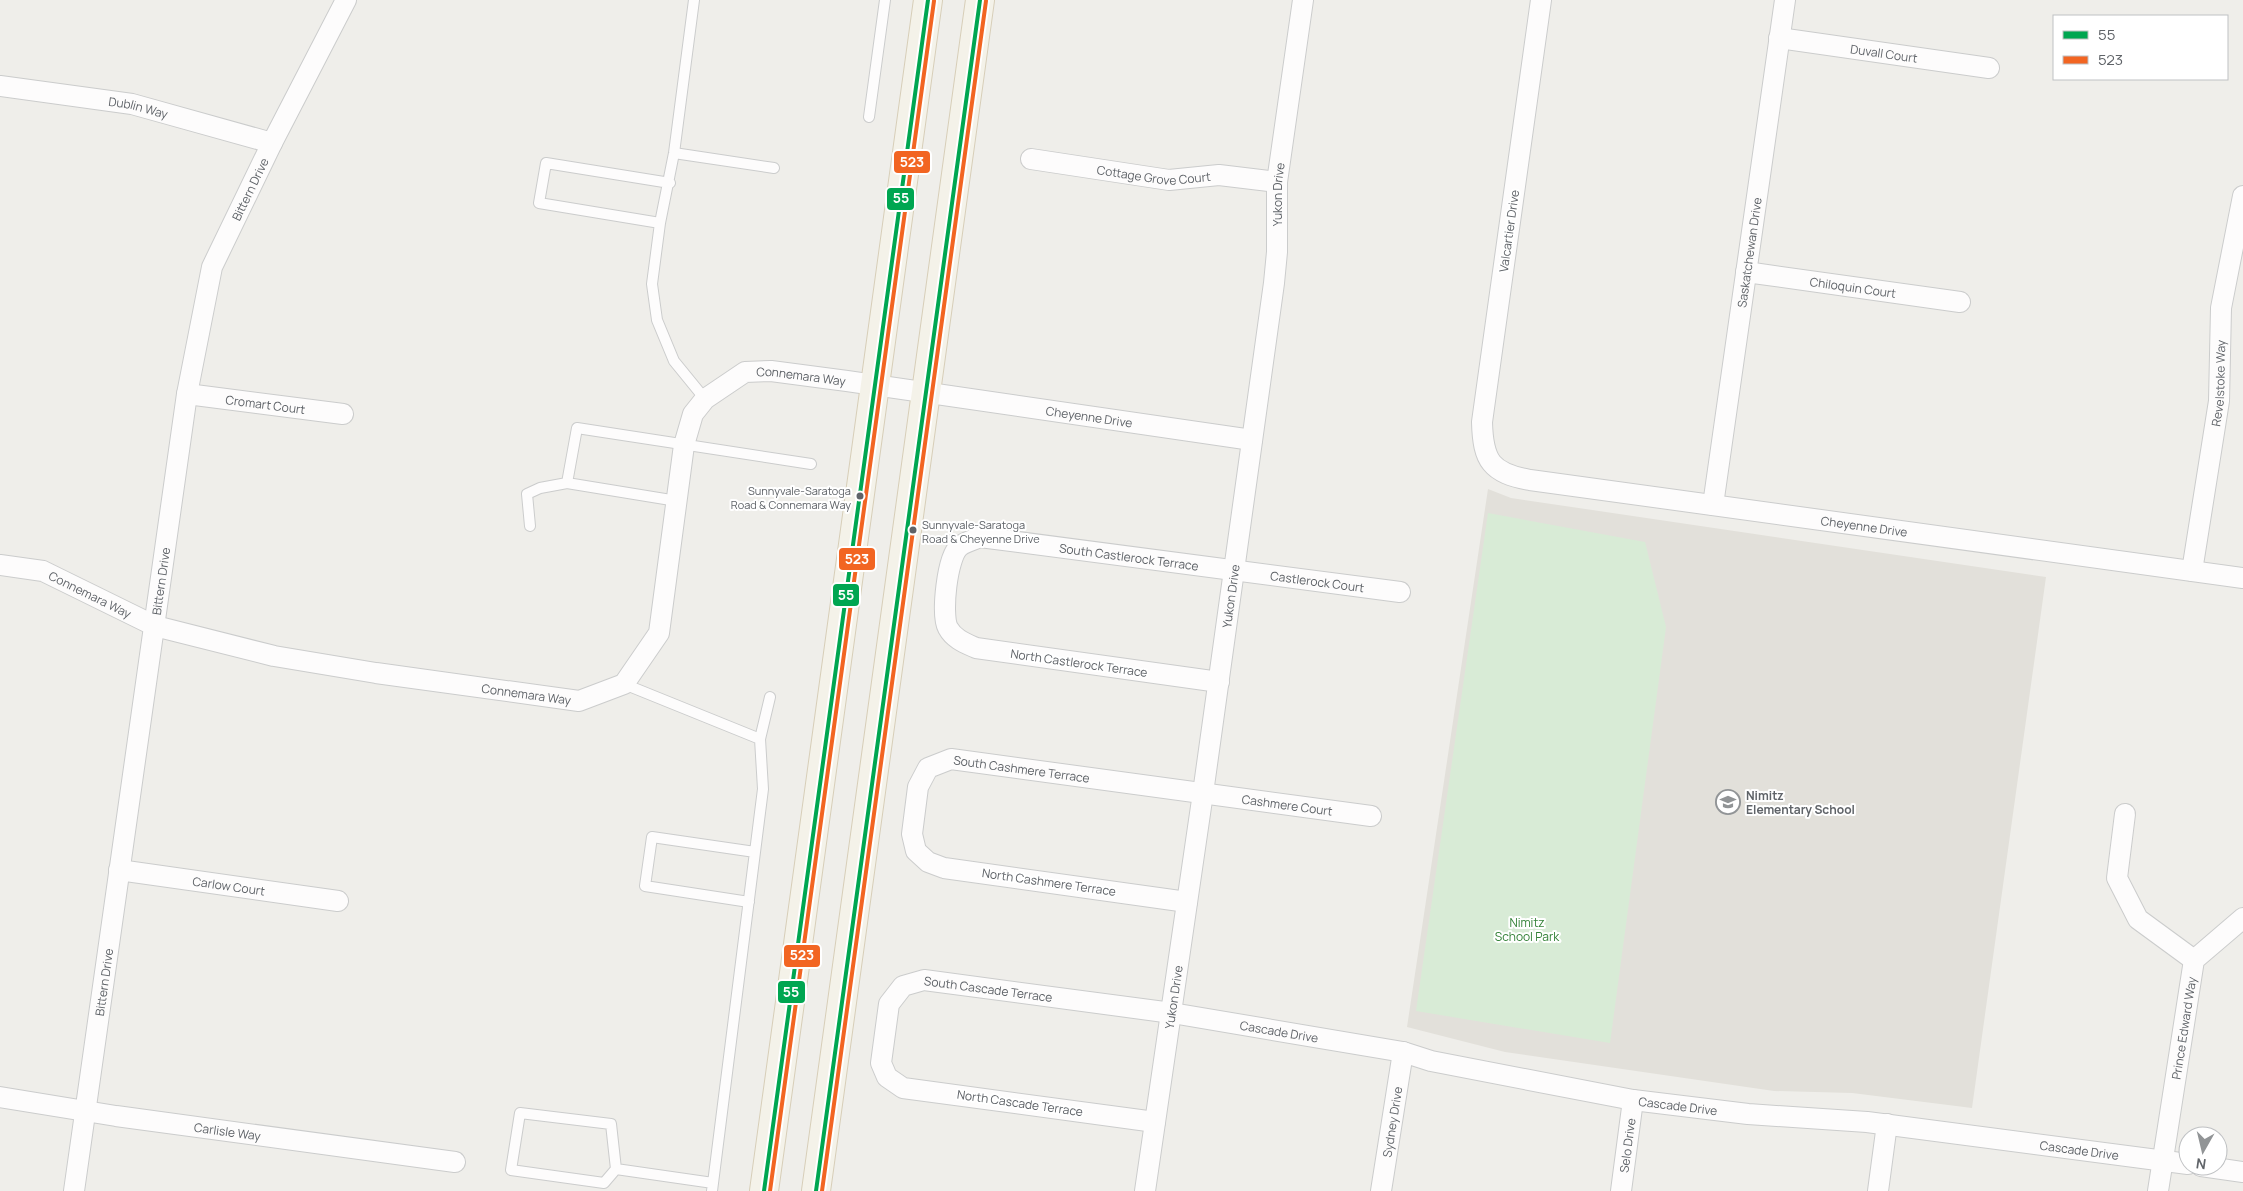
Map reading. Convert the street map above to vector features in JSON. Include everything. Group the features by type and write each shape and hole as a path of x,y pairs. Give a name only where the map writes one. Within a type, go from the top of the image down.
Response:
{"main road":[{"path":"764,1191 928,0"},
{"path":"816,1191 980,0"}],"street":[{"name":"Bittern Drive","path":"74,1191 187,394 212,268 272,143 346,0"},
{"name":"Yukon Drive","path":"1145,1191 1204,793 1277,252 1277,182 1303,0"},
{"name":"Valcartier Drive","path":"1490,461 1485,452 1482,422 1541,0"},
{"name":"Saskatchewan Drive","path":"1712,505 1785,0"},
{"name":"Duvall Court","path":"1779,38 1989,68"},
{"name":"Dublin Way","path":"0,86 132,104 272,143"},
{"name":"Cottage Grove Court","path":"1031,160 1169,180 1219,175 1277,182"},
{"name":"Revelstoke Way","path":"2192,571 2219,401 2221,308 2243,196"},
{"name":"Chiloquin Court","path":"1746,272 1960,302"},
{"name":"Connemara Way","path":"0,565 43,571 155,626 274,656 376,673 579,701 624,684 659,633 684,445 693,414 704,399 745,372 771,371 926,392"},
{"name":"Cheyenne Drive","path":"926,392 1252,440"},
{"name":"Cromart Court","path":"187,394 343,414"},
{"name":"Cheyenne Drive","path":"1490,461 1498,470 1511,477 2243,578"},
{"name":"South Castlerock Terrace","path":"948,628 944,612 950,563 959,547 980,537 1234,571"},
{"name":"Castlerock Court","path":"1234,571 1400,592"},
{"name":"North Castlerock Terrace","path":"948,628 957,640 976,648 1219,682"},
{"name":"South Cashmere Terrace","path":"916,851 912,834 918,787 928,768 952,759 1204,793"},
{"name":"Cashmere Court","path":"1204,793 1371,816"},
{"path":"2125,814 2116,878 2138,919 2194,960"},
{"name":"North Cashmere Terrace","path":"916,851 928,862 944,868 1187,902"},
{"name":"Carlow Court","path":"119,870 338,901"},
{"name":"Prince Edward Way","path":"2158,1191 2194,960 2243,918"},
{"name":"South Cascade Terrace","path":"887,1078 881,1063 889,1004 903,986 924,980 1172,1013"},
{"name":"Cascade Drive","path":"1172,1013 1402,1052 1431,1061 1633,1100 1748,1114 1858,1120 2178,1162"},
{"name":"Sydney Drive","path":"1381,1191 1402,1052"},
{"name":"North Cascade Terrace","path":"887,1078 903,1088 1155,1122"},
{"name":"Carlisle Way","path":"0,1097 84,1111 456,1162"},
{"name":"Selo Drive","path":"1621,1191 1633,1100"},
{"path":"1878,1191 1887,1124"},
{"path":"2228,1170 2243,1172"}],"lane":[{"path":"694,0 670,183 660,222 652,284 658,320 674,361 704,399"},
{"path":"869,117 885,0"},
{"path":"674,153 774,168"},
{"path":"660,222 539,204 546,163 670,183"},
{"path":"567,483 577,428 811,464"},
{"path":"530,526 527,494 540,488 567,483 677,501"},
{"path":"624,684 760,739"},
{"path":"616,1169 712,1187 763,789 760,739 770,697"},
{"path":"749,902 645,886 652,837 755,852"},
{"path":"520,1113 611,1124 616,1169 604,1183 511,1170 520,1113"}],"shaded area":[{"name":"Nimitz Elementary School","path":"1488,489 1511,498 2046,577 1972,1108 1852,1093 1774,1091 1505,1052 1407,1027"}],"green space":[{"name":"Nimitz School Park","path":"1488,513 1645,542 1666,627 1610,1043 1416,1011"}],"transit line":[{"name":"55","path":"764,1191 928,0"},
{"name":"55","path":"816,1191 980,0"},
{"name":"523","path":"770,1191 934,1"},
{"name":"523","path":"822,1191 986,1"}],"place":[{"name":"Sunnyvale-Saratoga Road & Connemara Way","path":"860,496"},
{"name":"Sunnyvale-Saratoga Road & Cheyenne Drive","path":"913,530"},
{"name":"Nimitz Elementary School","path":"1728,802"}]}
